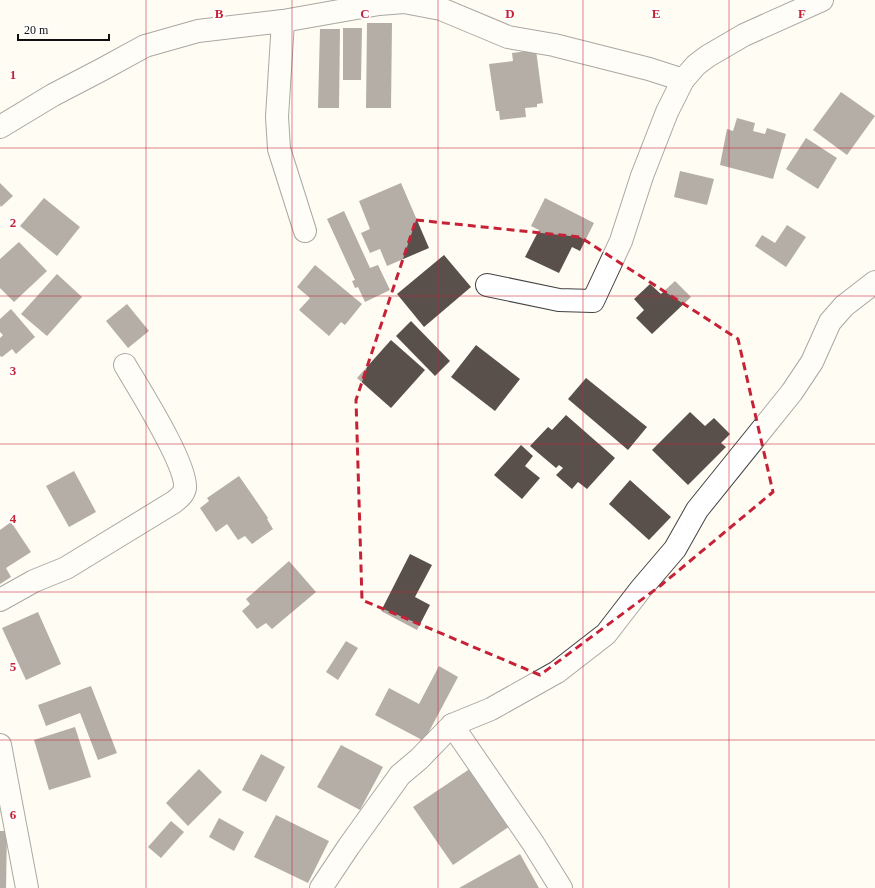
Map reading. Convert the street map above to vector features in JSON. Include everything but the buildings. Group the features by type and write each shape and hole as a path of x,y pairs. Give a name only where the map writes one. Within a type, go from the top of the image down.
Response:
{"street":[{"path":"487,285 559,300 593,301 620,241 642,176 667,112 683,80 696,65 708,56 744,35 822,0"},
{"path":"0,128 52,95 145,46 198,31 283,21 381,2 404,2 441,10 508,36 554,45 649,69 683,80"},
{"path":"283,21 277,117 279,149 305,231"},
{"path":"321,888 400,775 419,759 452,726 491,709 557,672 606,634 640,590 675,549 697,510 792,392 812,362 830,322 844,306 875,282"},
{"path":"0,600 34,581 66,568 174,502 183,494 185,483 174,452 125,365"},
{"path":"452,726 533,843 561,888"},
{"path":"0,745 27,888"}],"highlighted area":[{"path":"416,220 580,237 738,339 773,492 660,586 540,675 362,600 356,400"}]}
